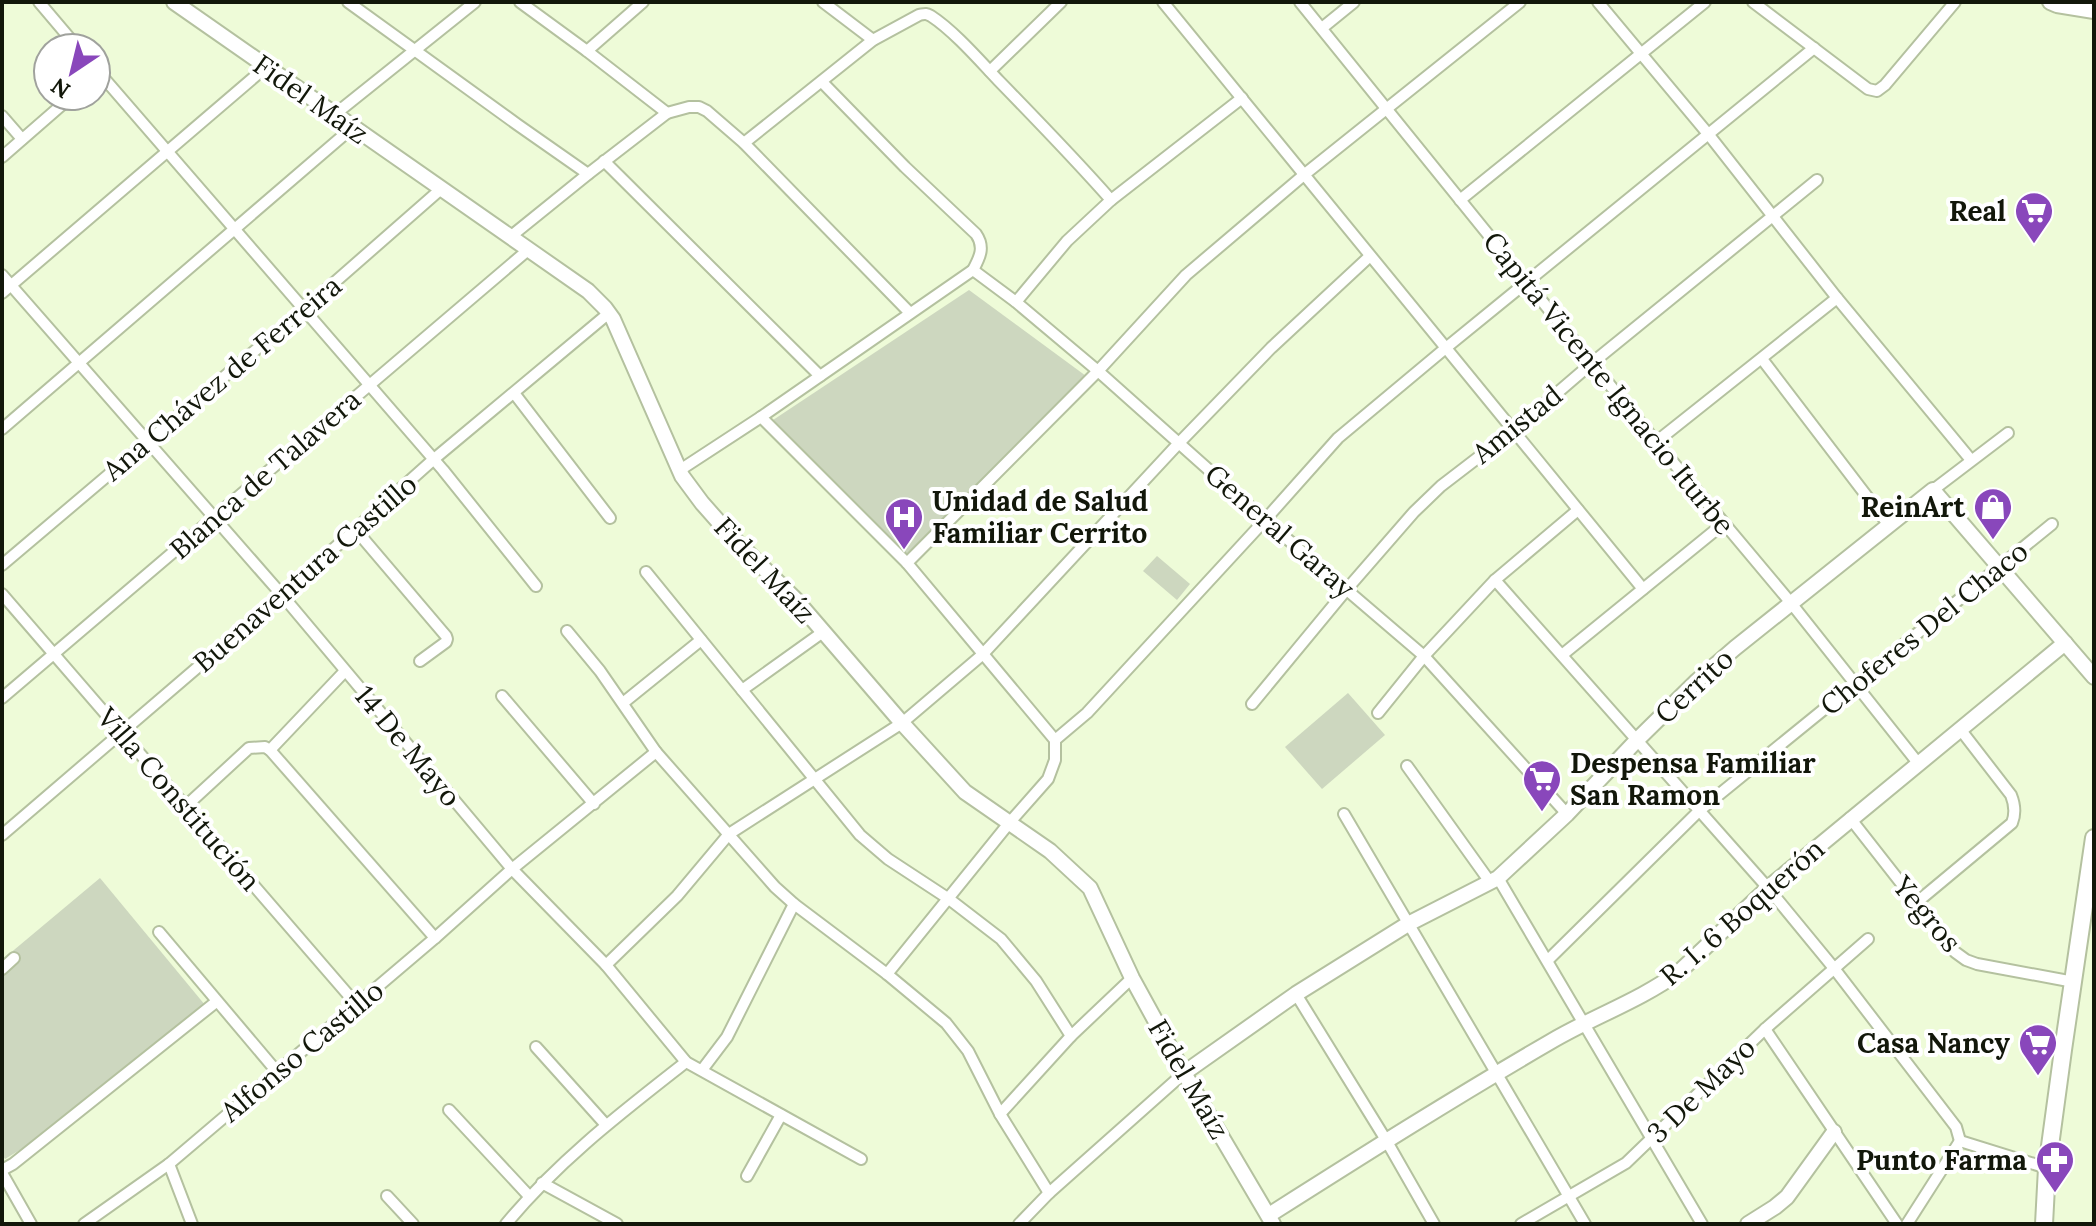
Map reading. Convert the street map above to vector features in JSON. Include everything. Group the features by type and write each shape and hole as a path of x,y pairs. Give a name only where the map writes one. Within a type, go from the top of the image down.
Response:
{"main road":[{"path":"2044,1224 2047,1168 2090,890 2094,838"}],"street":[{"path":"39,2 64,32"},
{"name":"Fidel Maíz","path":"174,2 588,291 609,313 680,470 702,503 796,600 965,792 1050,851 1090,888 1132,978 1271,1220"},
{"path":"348,2 588,174"},
{"path":"334,115 475,2"},
{"path":"520,2 667,113"},
{"path":"587,51 643,2"},
{"path":"823,2 873,40"},
{"path":"990,71 1061,2"},
{"path":"1163,2 1643,589"},
{"name":"Capitá Vicente Ignacio Iturbe","path":"1300,2 1918,763"},
{"path":"1322,28 1354,2"},
{"path":"907,563 1098,371 1186,275 1305,174 1520,2"},
{"path":"1598,2 1971,460"},
{"path":"1460,200 1705,2"},
{"path":"1753,2 1868,89 1877,91 1955,2"},
{"path":"2050,2 2094,11"},
{"path":"744,143 873,40 925,14 958,39 990,71 1111,200"},
{"path":"1055,740 1087,713 1338,438 1814,48"},
{"path":"7,290 266,67"},
{"path":"680,470 973,270 982,251 976,234 822,82"},
{"path":"112,89 434,459 536,586"},
{"path":"1016,302 1060,249 1111,200 1242,98"},
{"path":"510,237 667,113 699,107 744,143 910,313"},
{"path":"2,157 53,112"},
{"path":"2,116 22,139"},
{"path":"2,429 352,128"},
{"path":"604,161 820,376"},
{"name":"Amistad","path":"1252,704 1347,589 1414,512 1441,486 1514,430 1817,180"},
{"name":"Ana Chávez de Ferreira","path":"2,565 441,189"},
{"name":"Blanca de Talavera","path":"2,698 528,250"},
{"path":"606,965 677,896 729,834 902,723 982,655 1271,348 1370,256"},
{"name":"General Garay","path":"973,270 1098,371 1424,656 1567,814"},
{"name":"14 De Mayo","path":"2,275 7,290 79,363 148,440 512,869 606,965 686,1062 861,1159"},
{"path":"1656,442 1837,298"},
{"name":"Buenaventura Castillo","path":"2,835 282,595 434,459 609,313"},
{"path":"1762,359 1888,524"},
{"path":"514,393 610,518"},
{"path":"761,417 907,563 1055,740 1055,760 1048,779 887,974"},
{"name":"Cerrito","path":"1184,1073 1296,994 1408,924 1494,880 1567,814 1697,681 1888,524 2008,433"},
{"path":"1933,490 2094,677"},
{"path":"1378,713 1424,656 1495,580 1578,510"},
{"path":"1562,655 1723,524"},
{"name":"Choferes Del Chaco","path":"1548,960 1700,810 2052,524"},
{"path":"355,529 446,636 446,642 420,661"},
{"path":"646,572 871,847 949,899 1001,939 1036,981 1071,1036"},
{"path":"1495,580 1768,888 1956,1127 1960,1141 1907,1224"},
{"name":"Villa Constitución","path":"2,594 357,1005"},
{"path":"567,631 623,703 656,752 775,887 946,1023 968,1051 1000,1114 1049,1193"},
{"path":"742,690 823,632"},
{"path":"623,703 701,640"},
{"name":"R. I. 6 Boquerón","path":"1271,1220 1386,1140 1583,1022 1650,992 1679,972 1768,888 1850,818 2065,643"},
{"path":"270,750 345,671"},
{"path":"502,696 594,804"},
{"path":"1916,903 2012,823 2015,816 2011,795 1960,729"},
{"path":"186,806 249,748 265,747 435,938"},
{"name":"Alfonso Castillo","path":"84,1224 169,1164 512,869 656,752"},
{"path":"1407,766 1494,880 1548,960 1702,1224"},
{"path":"1344,814 1585,1224"},
{"name":"Yegros","path":"1850,818 1955,952 1977,964 2074,982"},
{"path":"702,1070 727,1037 794,904"},
{"path":"159,932 278,1073"},
{"name":"3 De Mayo","path":"1521,1224 1626,1163 1765,1029 1868,939"},
{"path":"2,969 14,958"},
{"path":"1000,1114 1071,1036 1132,978"},
{"path":"1296,994 1434,1224"},
{"path":"31,1224 2,1172 216,1002"},
{"path":"1765,1029 1897,1224"},
{"path":"536,1047 606,1125"},
{"path":"506,1224 542,1183 606,1125 686,1062"},
{"path":"1019,1224 1049,1193 1184,1073"},
{"path":"449,1110 529,1196"},
{"path":"747,1176 781,1115"},
{"path":"1748,1224 1787,1197 1834,1132"},
{"path":"1960,1141 2047,1168"},
{"path":"169,1164 192,1224"},
{"path":"542,1183 617,1224"},
{"path":"387,1196 413,1224"}],"green space":[{"path":"969,290 1086,376 907,558 770,422"},
{"path":"1157,556 1190,584 1177,600 1143,571"},
{"path":"1348,693 1385,735 1322,789 1285,747"},
{"path":"100,878 205,1005 41,1137 5,1159 2,1154 2,960"}],"place":[{"name":"Real","path":"2034,245"},
{"name":"ReinArt","path":"1993,541"},
{"name":"Unidad de Salud Familiar Cerrito","path":"904,551"},
{"name":"Despensa Familiar San Ramon","path":"1542,813"},
{"name":"Casa Nancy","path":"2038,1077"},
{"name":"Punto Farma","path":"2055,1194"}]}
